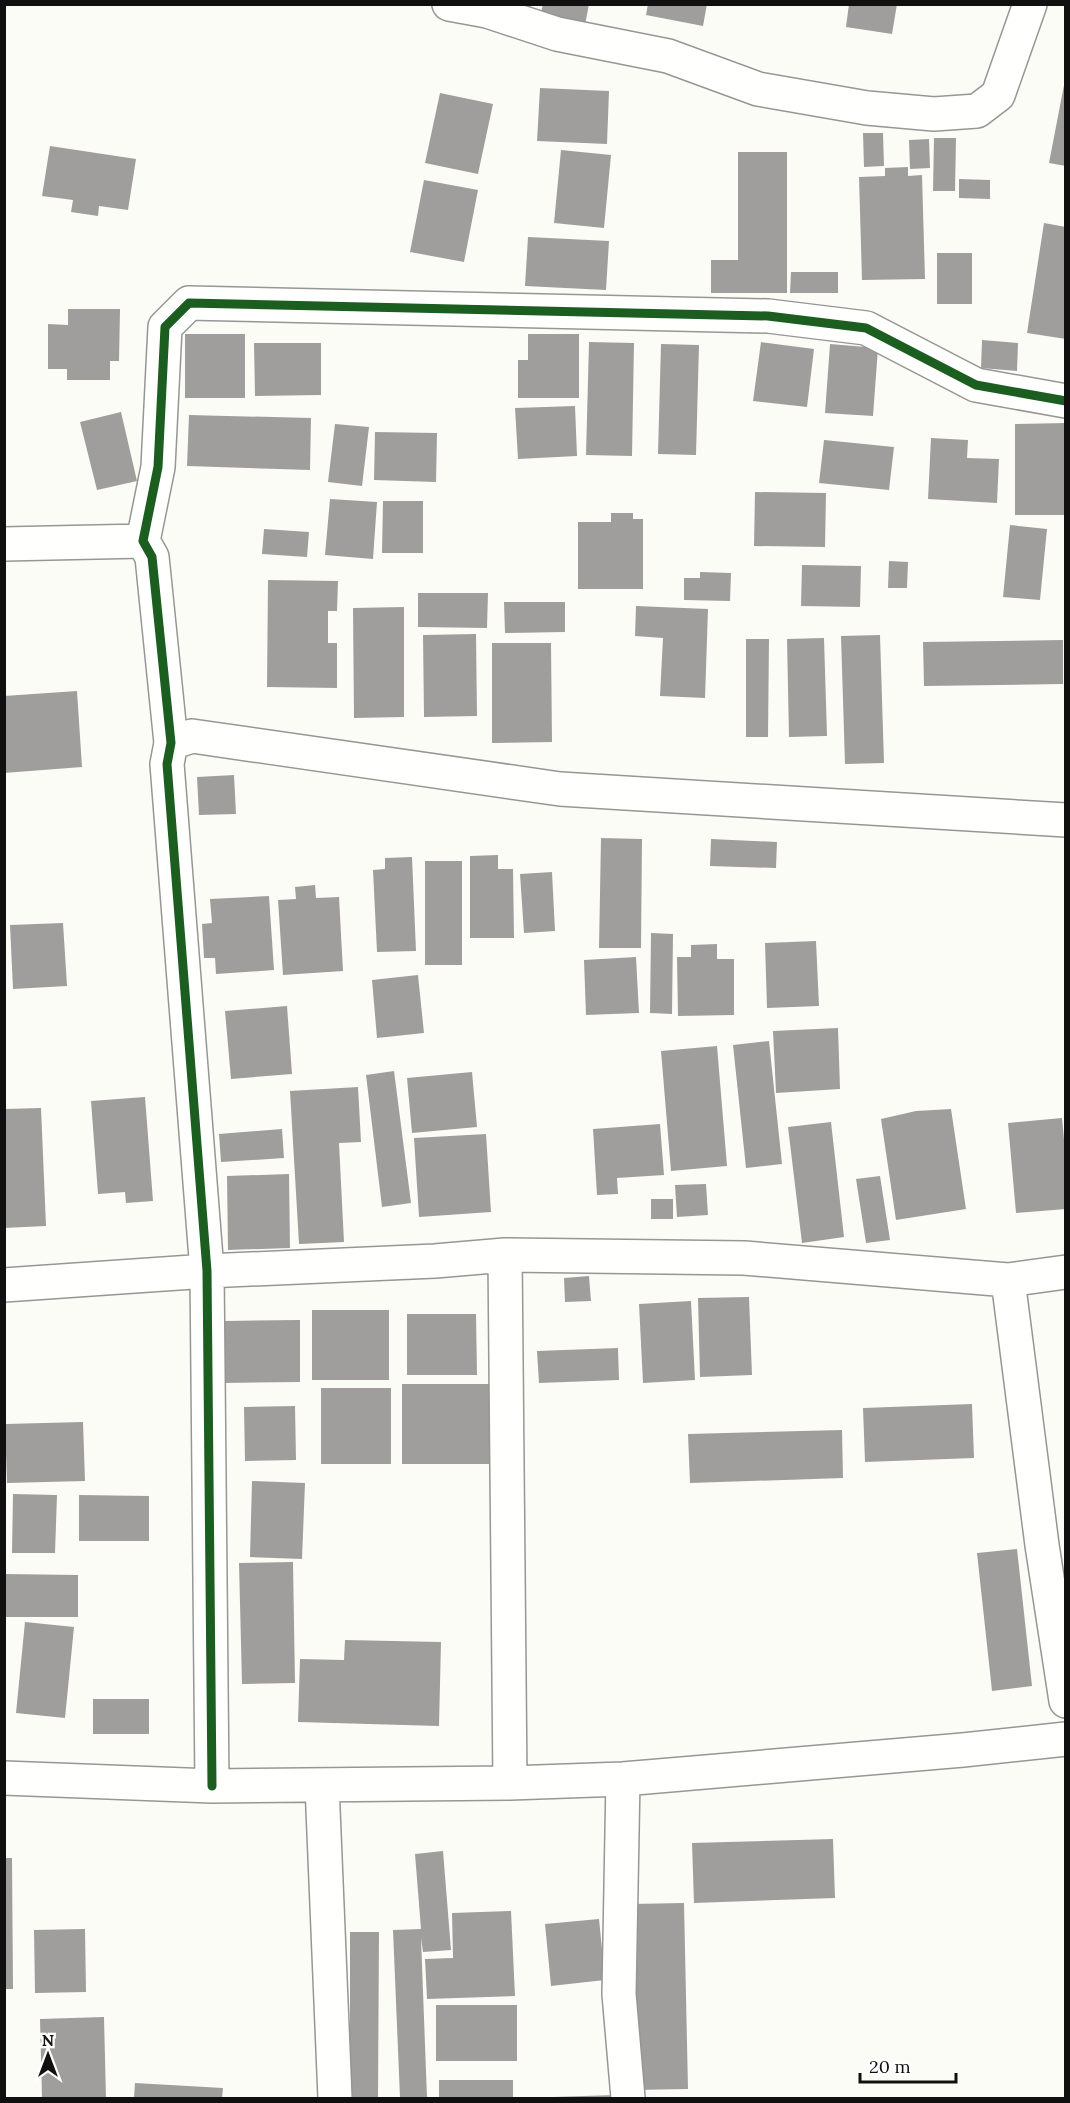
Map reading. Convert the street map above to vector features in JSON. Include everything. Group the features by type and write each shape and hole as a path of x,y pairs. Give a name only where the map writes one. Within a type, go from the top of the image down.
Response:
{"street":[{"path":"449,4 488,11 557,34 668,56 758,89 867,108 934,114 977,111 998,95 1030,4"},
{"path":"212,1786 207,1271 167,764 171,743 152,557 143,541 158,467 165,327 189,303 768,316 866,328 976,385 1065,401"},
{"path":"4,544 143,541"},
{"path":"171,743 192,736 560,789 1065,820"},
{"path":"504,1255 510,1783"},
{"path":"4,1285 207,1271 435,1261 504,1255 744,1258 1008,1280 1065,1272"},
{"path":"1008,1280 1042,1545 1065,1701"},
{"path":"4,1778 212,1786 510,1783 623,1779 1065,1739"},
{"path":"623,1779 619,1994 628,2098"},
{"path":"322,1785 335,2098"}],"building":[{"path":"543,4 589,4 585,25 540,16"},
{"path":"648,4 707,4 703,26 646,15"},
{"path":"849,4 897,4 892,34 846,27"},
{"path":"1064,85 1066,85 1066,166 1049,163"},
{"path":"540,88 609,91 607,144 537,141"},
{"path":"440,93 493,104 478,174 425,163"},
{"path":"863,133 883,133 884,166 864,167"},
{"path":"934,138 956,138 955,191 933,191"},
{"path":"929,139 930,168 910,169 909,140"},
{"path":"50,146 136,159 128,210 99,206 98,216 71,212 73,200 42,196"},
{"path":"561,150 611,155 604,228 554,223"},
{"path":"738,152 787,152 787,293 711,293 711,260 738,260"},
{"path":"908,167 908,176 922,175 925,279 862,280 859,177 885,176 885,168"},
{"path":"959,179 990,180 990,199 959,198"},
{"path":"424,180 478,190 464,262 410,252"},
{"path":"1044,223 1066,227 1066,339 1027,333"},
{"path":"528,237 609,241 606,290 525,286"},
{"path":"937,253 972,253 972,304 937,304"},
{"path":"791,272 838,272 838,293 790,293"},
{"path":"68,309 120,309 119,361 110,361 110,380 67,380 67,369 48,369 48,324 68,325"},
{"path":"185,334 245,334 245,398 185,398"},
{"path":"528,334 579,334 579,398 518,398 518,360 528,360"},
{"path":"982,340 1018,343 1017,371 981,368"},
{"path":"589,342 634,343 632,456 586,455"},
{"path":"761,342 814,349 807,407 753,401"},
{"path":"254,343 321,343 321,395 255,396"},
{"path":"661,344 699,345 696,455 658,454"},
{"path":"830,344 878,348 873,416 825,413"},
{"path":"575,406 577,456 518,459 515,408"},
{"path":"121,412 137,481 97,490 80,422"},
{"path":"189,415 311,418 310,470 187,466"},
{"path":"1066,423 1066,515 1015,515 1015,424"},
{"path":"335,424 369,427 362,486 328,482"},
{"path":"375,432 437,433 436,482 374,480"},
{"path":"931,438 968,440 967,458 999,459 997,503 928,499"},
{"path":"824,440 894,447 889,490 819,483"},
{"path":"755,492 826,493 825,547 754,546"},
{"path":"330,499 377,502 373,559 325,555"},
{"path":"383,501 423,501 423,553 382,553"},
{"path":"611,513 633,513 633,519 643,519 643,589 578,589 578,522 611,522"},
{"path":"1010,525 1047,529 1040,600 1003,597"},
{"path":"264,529 309,532 307,557 262,554"},
{"path":"889,561 908,562 907,588 888,588"},
{"path":"802,565 861,566 860,607 801,606"},
{"path":"700,572 731,573 730,601 684,600 684,578 700,578"},
{"path":"268,580 338,581 337,611 328,611 328,643 337,643 337,688 267,687"},
{"path":"418,593 488,593 487,628 418,627"},
{"path":"504,602 565,602 565,632 505,633"},
{"path":"636,606 708,609 705,698 660,696 663,638 635,636"},
{"path":"404,607 404,717 354,718 353,608"},
{"path":"476,634 477,716 424,717 423,635"},
{"path":"880,635 884,763 845,764 841,636"},
{"path":"824,638 827,736 789,737 787,639"},
{"path":"746,639 769,639 768,737 746,737"},
{"path":"1063,640 1063,684 924,686 923,642"},
{"path":"492,643 551,643 552,742 492,743"},
{"path":"77,691 82,767 4,773 4,696"},
{"path":"234,775 236,814 199,815 197,777"},
{"path":"601,838 642,839 641,948 599,948"},
{"path":"711,839 777,842 776,868 710,866"},
{"path":"498,855 498,869 513,869 514,938 470,938 470,856"},
{"path":"412,857 416,951 377,952 373,870 385,869 385,858"},
{"path":"425,861 462,861 462,965 425,965"},
{"path":"552,872 555,931 524,933 520,874"},
{"path":"315,885 316,898 339,897 343,971 283,975 278,900 296,899 295,887"},
{"path":"269,896 274,970 216,974 215,958 204,958 202,924 212,923 210,899"},
{"path":"63,923 67,986 13,989 10,925"},
{"path":"651,933 673,934 672,1014 650,1013"},
{"path":"816,941 819,1006 767,1008 765,943"},
{"path":"717,944 717,959 734,959 734,1015 678,1016 677,957 691,957 691,945"},
{"path":"636,957 639,1013 586,1015 584,960"},
{"path":"418,975 424,1033 377,1038 372,980"},
{"path":"287,1006 292,1074 231,1079 225,1011"},
{"path":"838,1028 840,1089 776,1093 773,1031"},
{"path":"769,1041 782,1164 746,1168 733,1045"},
{"path":"717,1046 727,1166 671,1171 661,1051"},
{"path":"394,1071 411,1203 382,1207 366,1075"},
{"path":"472,1072 477,1127 412,1133 407,1078"},
{"path":"358,1087 361,1142 339,1143 344,1242 299,1244 290,1091"},
{"path":"145,1097 153,1201 126,1203 125,1192 98,1194 91,1101"},
{"path":"41,1108 46,1226 4,1228 4,1109"},
{"path":"951,1109 966,1209 896,1220 881,1119 916,1111"},
{"path":"1062,1118 1066,1160 1066,1209 1016,1213 1008,1123"},
{"path":"831,1122 844,1237 802,1243 788,1127"},
{"path":"660,1124 664,1175 617,1178 618,1194 597,1195 593,1129"},
{"path":"282,1129 284,1158 221,1162 219,1134"},
{"path":"486,1134 491,1212 419,1217 414,1138"},
{"path":"289,1174 290,1248 228,1250 227,1176"},
{"path":"880,1176 890,1240 866,1243 856,1179"},
{"path":"706,1184 708,1215 677,1217 675,1185"},
{"path":"651,1199 673,1199 673,1219 651,1219"},
{"path":"589,1276 591,1301 565,1302 564,1278"},
{"path":"749,1297 752,1375 700,1377 698,1298"},
{"path":"691,1301 695,1380 643,1383 639,1304"},
{"path":"312,1310 389,1310 389,1380 312,1380"},
{"path":"407,1314 476,1314 477,1375 407,1375"},
{"path":"300,1320 300,1382 224,1383 224,1321"},
{"path":"618,1348 619,1380 539,1383 537,1351"},
{"path":"402,1384 494,1384 494,1464 402,1464"},
{"path":"321,1388 391,1388 391,1464 321,1464"},
{"path":"972,1404 974,1458 865,1462 863,1408"},
{"path":"295,1406 296,1460 245,1461 244,1407"},
{"path":"83,1422 85,1481 7,1483 5,1424"},
{"path":"842,1430 843,1478 690,1483 688,1434"},
{"path":"252,1481 305,1483 302,1559 250,1557"},
{"path":"13,1494 57,1495 55,1553 12,1553"},
{"path":"79,1495 149,1496 149,1541 79,1541"},
{"path":"1017,1549 1032,1686 992,1691 977,1553"},
{"path":"293,1562 295,1683 242,1684 239,1563"},
{"path":"5,1574 78,1575 78,1617 5,1617"},
{"path":"25,1622 74,1627 65,1718 16,1713"},
{"path":"345,1640 441,1642 439,1726 298,1722 300,1659 344,1660"},
{"path":"93,1699 149,1699 149,1734 93,1734"},
{"path":"833,1839 835,1898 694,1903 692,1843"},
{"path":"443,1851 451,1950 423,1952 421,1938 427,2098 400,2098 393,1930 421,1929 415,1854"},
{"path":"4,1858 12,1858 13,1989 4,1989"},
{"path":"684,1903 688,2089 633,2090 630,1904"},
{"path":"511,1911 515,1996 427,1999 425,1959 453,1958 452,1913"},
{"path":"599,1919 605,1980 551,1986 545,1924"},
{"path":"85,1929 86,1992 35,1993 34,1930"},
{"path":"350,1932 379,1932 378,2098 350,2098"},
{"path":"436,2005 517,2005 517,2061 436,2061"},
{"path":"104,2017 106,2098 42,2098 40,2019"},
{"path":"439,2080 513,2080 513,2098 439,2098"},
{"path":"135,2083 223,2088 222,2098 134,2098"},
{"path":"614,2095 614,2098 553,2098 553,2097"}],"cycle path":[{"path":"212,1786 207,1271 167,764 171,743 152,557 143,541 158,467 165,327 189,303 768,316 866,328 976,385 1066,401"}]}
